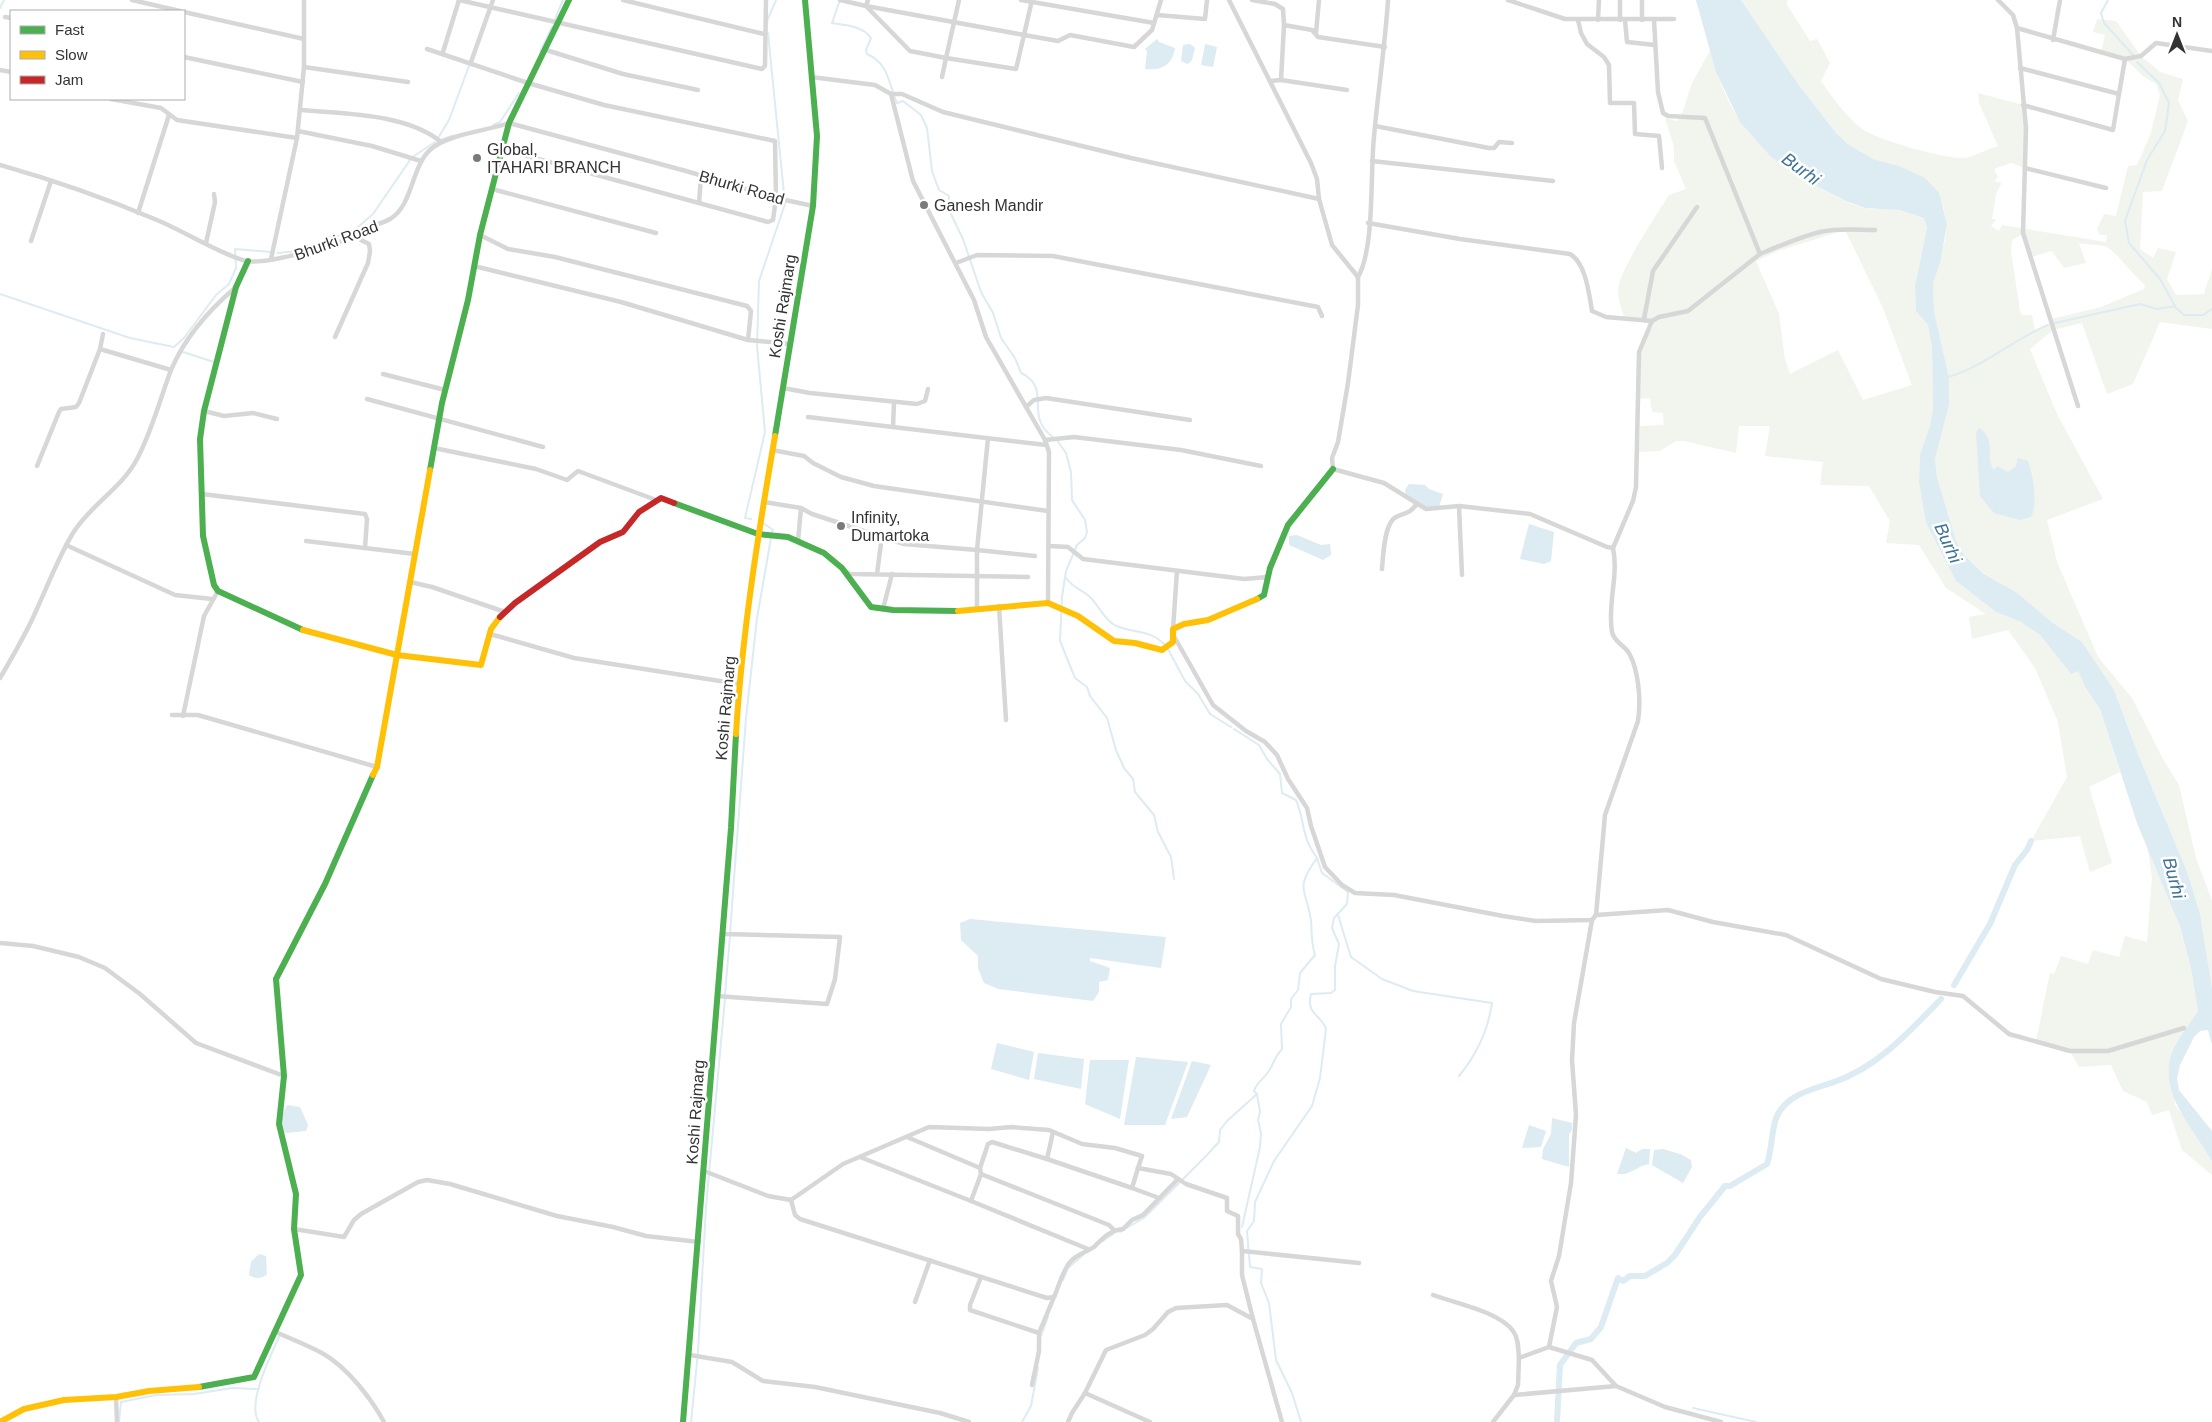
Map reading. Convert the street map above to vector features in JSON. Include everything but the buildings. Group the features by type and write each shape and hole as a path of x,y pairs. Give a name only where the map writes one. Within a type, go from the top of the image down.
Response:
{"street":[{"path":"132,0 174,10"},
{"path":"271,259 298,131 304,68 304,0"},
{"path":"443,52 459,0 762,69 765,66 766,0"},
{"path":"472,62 493,0"},
{"path":"1,1422 24,1409 64,1400 116,1398 149,1391 191,1388 254,1376 302,1275 294,1229 296,1194 279,1124 284,1076 276,979 325,884 377,766 439,420 468,300 480,235 509,123 569,0"},
{"path":"623,0 764,34"},
{"name":"Koshi Rajmarg","path":"684,1422 692,1355 739,684 758,534 812,206 817,156 811,77 805,31 805,0"},
{"path":"841,0 1058,41 1070,34 1134,48 1152,30 1161,0"},
{"path":"866,6 868,0"},
{"path":"942,77 959,0"},
{"path":"1021,0 1154,23"},
{"path":"1157,15 1205,19 1207,0"},
{"path":"1229,0 1311,163 1317,179 1320,199 1332,245 1358,276"},
{"path":"1252,0 1279,5 1283,9 1281,80"},
{"path":"1316,33 1319,0"},
{"path":"1173,630 1184,624 1208,620 1264,595 1268,577 1288,525 1332,469 1332,458 1338,442 1348,383 1358,305 1358,276 1367,241 1375,126 1386,47 1388,0"},
{"path":"1508,0 1558,18 1578,20 1674,19"},
{"path":"1598,20 1599,0"},
{"path":"1620,0 1627,42 1655,45"},
{"path":"1642,0 1642,20"},
{"path":"1998,0 2013,14 2017,28 2026,128 2023,234 2078,406"},
{"path":"2053,40 2060,0"},
{"path":"866,6 910,51 1016,69 1032,1"},
{"path":"185,13 304,39"},
{"path":"5,16 10,18"},
{"path":"1578,20 1587,44 1604,57 1609,65 1610,103 1634,103 1635,134 1659,136 1662,168"},
{"path":"1654,20 1658,92 1663,113 1668,116 1705,118 1760,254"},
{"path":"1284,25 1312,30 1318,37 1328,40 1386,47"},
{"path":"2017,28 2053,40 2125,59 2141,56 2156,43 2212,51"},
{"path":"427,48 472,62 528,83 604,105 775,141 778,199 771,222 502,149"},
{"path":"546,50 623,74 698,90"},
{"path":"185,57 303,82"},
{"path":"2023,105 2113,130 2125,59"},
{"path":"304,68 408,82"},
{"path":"2020,68 2119,94"},
{"path":"811,77 875,85 894,95 906,95 944,112 1112,154 1252,186 1320,199"},
{"path":"1271,81 1281,80 1347,90"},
{"path":"894,95 913,181 974,300 986,337 1046,442 1049,452 1048,603"},
{"path":"116,100 160,108 177,120 297,138"},
{"path":"300,110 393,120 408,125 441,142"},
{"path":"138,213 169,116"},
{"name":"Bhurki Road","path":"0,166 51,181 138,213 245,260 293,257 353,236 362,229 386,222 396,215 410,190 421,161 430,150 441,142 490,130 509,123 778,199 812,206"},
{"path":"1375,126 1490,148 1494,148 1499,142 1512,143"},
{"path":"298,131 372,146 421,161"},
{"path":"1372,161 1553,181"},
{"path":"2025,168 2106,188"},
{"path":"699,203 702,176"},
{"path":"31,241 51,181"},
{"path":"492,189 656,233"},
{"path":"206,243 215,202 214,194"},
{"path":"1644,319 1653,271 1697,207"},
{"path":"1368,224 1469,241 1570,254 1576,259 1581,269 1589,290 1592,310 1606,317 1652,321"},
{"path":"1549,1347 1557,1307 1551,1281 1559,1256 1571,1184 1576,1115 1572,1060 1574,1023 1592,920 1596,915 1604,820 1638,721 1640,705 1630,655 1615,639 1612,630 1612,600 1617,569 1613,548 1633,501 1636,487 1639,352 1652,321 1659,317 1688,311 1760,254 1820,232 1845,229 1875,230"},
{"path":"480,235 508,249 564,259 747,306 751,310 751,341"},
{"path":"335,337 368,263 370,251 368,244 353,236"},
{"path":"956,263 972,256 999,254 1053,256 1318,306 1322,316"},
{"path":"245,260 236,287 204,412 200,439 203,536 214,585 218,591 299,629 397,655 480,665 490,634 498,618 600,542 623,532 639,512 661,498 758,534 788,537 798,541 824,553 850,574 1028,577"},
{"path":"474,266 621,302 751,341 790,344"},
{"path":"0,678 30,625 74,531 98,502 122,482 138,458 171,370 185,344 211,308 236,287"},
{"path":"37,466 61,409 76,407 79,403 100,349 103,334"},
{"path":"100,349 171,370"},
{"path":"383,374 445,390"},
{"path":"783,388 810,393 923,404 928,390"},
{"path":"367,399 543,447"},
{"path":"1026,407 1036,399 1060,399 1190,420"},
{"path":"893,427 894,402"},
{"path":"204,412 224,416 253,413 277,419"},
{"path":"808,418 988,438 1046,442 1053,438 1074,437 1181,450 1261,466"},
{"path":"977,608 977,550 988,438"},
{"path":"434,448 536,469 567,480 578,471 656,500"},
{"path":"772,450 804,456 813,463 841,477 874,486 1048,511"},
{"path":"1332,469 1384,483 1416,504 1429,509 1458,506 1530,514 1613,548"},
{"path":"202,494 365,514 368,519 365,548"},
{"path":"764,502 801,508 812,514 904,544 1035,556"},
{"path":"1382,569 1384,544 1390,525 1397,516 1408,513 1416,504"},
{"path":"1458,506 1462,576"},
{"path":"798,541 801,508"},
{"path":"877,574 882,536"},
{"path":"306,541 415,554"},
{"path":"66,545 175,595 212,599"},
{"path":"1049,546 1068,547 1083,559 1244,579 1268,577"},
{"path":"842,568 872,607 926,612 1048,603 1078,616 1114,641 1136,643 1157,650 1168,647 1175,638"},
{"path":"1177,571 1173,630 1175,638 1213,705 1246,731 1265,742 1277,755 1288,780 1308,808 1311,826 1325,866 1342,885 1355,893 1394,896 1536,921 1592,920"},
{"path":"884,609 892,574"},
{"path":"410,582 432,587 505,612"},
{"path":"183,716 204,616 218,591"},
{"path":"999,606 1006,720"},
{"path":"490,634 591,662 739,684"},
{"path":"172,715 198,714 377,766"},
{"path":"1596,915 1668,910 1713,922 1786,935 1881,979 1935,992 1964,996 2009,1034 2070,1050 2108,1051 2184,1028"},
{"path":"717,996 827,1004 835,979 840,937 722,934"},
{"path":"0,943 33,946 79,957 105,968 140,994 196,1043 284,1076"},
{"path":"704,1171 768,1196 791,1200 843,1164 929,1127 989,1129 1011,1126 1054,1132 1082,1144 1115,1148 1142,1156 1132,1188"},
{"path":"1047,1159 1054,1132"},
{"path":"907,1136 980,1168"},
{"path":"971,1201 981,1174 980,1168 988,1144 992,1142 1159,1198"},
{"path":"860,1157 1088,1249"},
{"path":"1138,1168 1171,1174 1178,1179 1227,1198 1227,1211 1238,1216 1238,1234 1246,1252 1242,1275 1282,1422"},
{"path":"981,1174 1109,1225 1114,1230"},
{"path":"1032,1385 1039,1351 1039,1333 1070,1262 1114,1230 1123,1229 1132,1220 1143,1216 1178,1179"},
{"path":"294,1229 344,1237 354,1220 361,1214 418,1182 427,1180 450,1184 557,1216 646,1236 699,1242"},
{"path":"791,1200 796,1216 800,1219 1047,1298 1054,1297"},
{"path":"1246,1252 1359,1263"},
{"path":"915,1302 930,1260"},
{"path":"981,1277 970,1305 970,1310 1039,1333"},
{"path":"1433,1295 1501,1320 1514,1332 1518,1342 1518,1385 1514,1395 1493,1422"},
{"path":"1068,1422 1072,1412 1086,1393 1106,1350 1144,1335 1153,1329 1168,1312 1176,1308 1227,1305 1253,1319"},
{"path":"276,1332 324,1354 344,1372 374,1405 384,1422"},
{"path":"1519,1358 1549,1347 1592,1360 1616,1386 1665,1407 1721,1422"},
{"path":"692,1355 732,1362 763,1381 815,1387 880,1402 940,1412 969,1422"},
{"path":"1514,1395 1616,1386"},
{"path":"1086,1393 1150,1422"},
{"path":"116,1398 118,1422"}],"shaded area":[{"path":"1741,0 1788,0 1786,3 1810,41 1817,39 1830,63 1821,81 1839,106 1855,123 1868,133 1880,138 1943,156 1965,158 1998,146 1979,103 1978,93 2023,105 2026,121 2025,168 2011,163 1994,169 1998,177 1995,181 1998,183 2000,181 2001,184 1996,194 1992,219 1996,219 1991,226 1999,231 2002,225 2106,242 2107,235 2100,235 2097,229 2104,214 2116,216 2128,166 2137,165 2151,133 2160,95 2156,84 2143,76 2125,59 2101,52 2105,35 2093,32 2097,19 2116,21 2141,56 2160,72 2183,79 2178,100 2188,121 2162,191 2143,192 2140,249 2153,258 2158,248 2176,252 2167,279 2176,295 2204,294 2212,269 2212,329 2160,322 2133,384 2107,394 2082,323 2053,330 2030,349 2057,414 2103,499 2047,520 2057,562 2098,657 2132,698 2163,759 2179,785 2196,858 2212,901 2212,988 2200,914 2188,874 2136,749 2114,690 2082,642 2053,623 2016,592 1985,574 1965,556 1956,541 1937,477 1935,459 1949,405 1949,378 1934,311 1933,283 1945,240 1947,224 1943,206 1899,166 1873,159 1848,144 1836,133 1798,84","holes":["2023,234 2031,257 2052,251 2064,268 2086,263 2079,243 2104,246 2110,249 2145,285 2144,289 2101,307 2051,319 2048,325 2035,330 2032,315 2022,315 2020,311 2011,251 2012,240"]},
{"path":"1711,49 1717,73 1736,115 1764,149 1801,177 1843,200 1868,209 1898,210 1924,218 1927,228 1915,286 1916,311 1928,325 1932,347 1933,409 1930,426 1920,454 1919,482 1926,523 1956,581 1996,612 2021,622 2040,635 2070,673 2077,670 2100,709 2120,772 2089,787 2112,863 2090,872 2080,836 2031,841 2067,777 2058,722 2035,668 2008,630 1972,639 1969,617 1986,614 1946,588 1919,545 1886,543 1890,521 1869,486 1820,485 1823,462 1765,456 1770,426 1739,426 1736,453 1684,441 1676,441 1660,451 1639,452 1640,426 1664,425 1663,413 1652,412 1650,398 1639,399 1641,351 1648,333 1654,325 1624,317 1618,291 1624,271 1631,257 1669,195 1686,189 1674,161 1674,147 1665,118 1677,121 1683,111 1692,83","holes":["1845,230 1883,308 1912,385 1863,400 1838,350 1790,374 1785,359 1779,314 1756,261 1778,251"]},
{"path":"2147,845 2180,928 2191,968 2198,1011 2173,1051 2175,1105 2201,1140 2212,1161 2212,1175 2182,1150 2169,1110 2152,1115 2147,1102 2123,1091 2111,1065 2079,1067 2070,1051 2036,1041 2050,973 2054,974 2061,956 2088,964 2093,950 2119,957 2125,936 2147,942 2152,877"}],"water":[{"name":"Burhi","path":"1696,0 1741,0 1798,84 1836,133 1848,144 1873,159 1899,166 1925,178 1939,193 1947,224 1940,263 1933,283 1934,311 1949,378 1949,405 1935,459 1937,477 1956,541 1965,556 1984,574 2016,592 2053,623 2082,642 2114,690 2136,749 2188,874 2200,914 2212,988 2212,1044 2208,1030 2200,1031 2194,1037 2180,1065 2177,1078 2179,1090 2212,1131 2212,1161 2179,1108 2169,1080 2169,1065 2173,1050 2198,1011 2191,968 2180,927 2137,823 2100,709 2086,688 2078,671 2071,674 2040,635 2021,622 1996,612 1956,581 1926,523 1919,482 1920,454 1930,426 1933,409 1932,347 1928,325 1916,311 1915,286 1927,228 1924,218 1899,210 1865,208 1846,201 1807,181 1771,157 1740,122 1716,72"},
{"path":"1157,39 1159,42 1175,48 1172,59 1161,68 1145,69 1147,51 1145,49"},
{"path":"1190,44 1195,48 1192,60 1188,64 1181,61 1183,45"},
{"path":"1205,44 1217,47 1213,67 1201,65"},
{"path":"1979,428 1988,438 1990,460 1994,470 1997,466 2008,472 2016,466 2018,458 2028,461 2032,474 2034,497 2031,517 2020,520 1994,513 1980,496 1976,433"},
{"path":"1409,484 1425,485 1429,489 1443,494 1439,507 1430,509 1406,496 1405,490"},
{"path":"1529,524 1554,532 1551,561 1544,564 1520,559"},
{"path":"1297,535 1321,545 1330,544 1331,555 1323,560 1289,545 1289,536"},
{"path":"970,919 1166,937 1161,968 1090,958 1090,961 1110,968 1108,980 1099,982 1099,992 1093,1001 998,989 984,983 978,968 978,956 961,940 960,923"},
{"path":"997,1043 1034,1052 1029,1080 991,1069"},
{"path":"1038,1053 1084,1059 1081,1089 1034,1079"},
{"path":"1136,1057 1188,1062 1165,1125 1124,1125"},
{"path":"1090,1060 1129,1060 1120,1119 1085,1104"},
{"path":"1192,1061 1211,1065 1187,1117 1171,1119"},
{"path":"287,1105 300,1107 308,1125 306,1131 286,1133 282,1130 280,1119"},
{"path":"1552,1118 1572,1123 1572,1130 1569,1134 1569,1167 1542,1159 1543,1149 1551,1134"},
{"path":"1529,1125 1546,1131 1541,1147 1522,1148"},
{"path":"1626,1148 1636,1153 1642,1149 1650,1149 1649,1164 1626,1174 1617,1174"},
{"path":"1663,1149 1680,1154 1691,1160 1692,1167 1683,1183 1652,1165 1654,1150"},
{"path":"259,1254 266,1256 267,1274 261,1278 256,1278 249,1275 251,1262"}],"waterway":[{"path":"0,8 4,0"},
{"path":"555,19 563,0"},
{"path":"767,21 776,0"},
{"path":"840,0 832,23 853,27 868,34 871,38 866,50 867,54 884,68 897,103 903,101 921,115 927,128 932,171 939,190 949,196 948,208 963,239 981,292 993,313 1001,338 1015,358 1021,373 1030,379 1035,386 1040,420 1044,429 1053,437"},
{"path":"2108,0 2101,13 2104,23 2134,56"},
{"path":"540,52 552,27"},
{"path":"751,519 745,518 765,432 757,346 759,281 785,204 768,33"},
{"path":"2055,323 2140,304 2157,309 2175,306 2160,279 2129,243 2125,221 2147,160 2165,131 2169,103 2159,83 2137,62"},
{"path":"452,136 440,140 438,138 449,120 469,66"},
{"path":"493,125 500,122 519,93"},
{"path":"414,156 435,142"},
{"path":"324,238 350,234 373,214 410,160"},
{"path":"278,253 298,251 307,245"},
{"path":"0,294 130,338 174,347 184,338 216,295 229,284 236,268 235,249 271,252"},
{"path":"2175,307 2184,315 2203,315 2212,309"},
{"path":"1948,377 1974,367 2048,325"},
{"path":"183,352 214,362"},
{"path":"1057,440 1066,453 1071,472 1072,500 1085,520 1087,532 1085,538 1077,545 1066,571 1062,597 1060,641 1075,678 1087,687 1090,696 1107,718 1116,750 1124,768 1133,779 1135,792 1154,815 1158,832 1171,857 1174,879"},
{"path":"763,523 773,530 772,532"},
{"path":"730,933 746,718 757,618 771,538"},
{"path":"1066,578 1071,584 1090,597 1114,625 1149,634 1165,645"},
{"path":"1168,649 1185,681 1198,694 1210,714 1231,727"},
{"path":"1120,1232 1145,1217 1206,1156 1219,1142 1220,1130 1227,1121 1257,1094 1254,1091 1255,1088 1269,1071 1282,1049 1281,1024 1291,1007 1291,999 1298,990 1300,973 1315,955 1304,883 1317,858 1308,842 1296,800 1282,793 1280,774 1267,759 1259,745 1234,729"},
{"path":"1954,985 1990,924 2015,865 2027,850 2031,841"},
{"path":"1301,1422 1292,1393 1276,1360 1269,1303 1261,1283 1262,1269 1250,1267 1247,1231 1254,1221 1255,1202 1274,1161 1312,1106 1320,1078 1326,1029 1312,1010 1311,994 1331,993 1335,990 1335,966 1339,944 1332,928 1334,918 1347,904 1348,892 1322,873 1317,858"},
{"path":"1338,915 1351,957 1382,979 1413,991 1492,1003 1488,1023 1481,1042 1459,1076"},
{"path":"725,994 730,936"},
{"path":"691,1422 698,1352 706,1207 725,998"},
{"path":"1557,1422 1560,1365 1576,1343 1591,1339 1601,1327 1618,1278 1623,1281 1630,1276 1645,1276 1667,1263 1675,1255 1700,1217 1725,1186 1730,1186 1767,1164 1775,1120 1787,1102 1802,1093 1850,1076 1879,1058 1918,1023 1941,999"},
{"path":"1242,1227 1260,1147 1261,1133 1258,1120 1260,1112 1257,1094"},
{"path":"1103,1241 1113,1234"},
{"path":"1063,1280 1068,1268 1083,1255"},
{"path":"1041,1336 1048,1317"},
{"path":"259,1422 256,1414 258,1392 279,1337"},
{"path":"1022,1422 1031,1406 1038,1368"},
{"path":"119,1422 121,1402 156,1395 194,1394 232,1388 259,1389"},
{"path":"1693,1408 1756,1422"}],"traffic: fast":[{"path":"430,470 442,403 468,300 480,235 509,123 569,0"},
{"path":"775,436 813,206 817,136 805,0"},
{"path":"248,261 236,287 204,411 200,439 203,536 214,585 218,591 303,630"},
{"path":"1257,599 1264,595 1270,568 1288,525 1333,469"},
{"path":"674,503 758,534 788,537 824,553 842,568 871,607 893,610 958,611"},
{"path":"683,1422 731,828 736,734"},
{"path":"199,1387 254,1377 301,1275 294,1229 296,1194 279,1124 284,1076 276,979 325,884 373,775"}],"traffic: slow":[{"path":"736,734 746,622 775,436"},
{"path":"373,775 377,767 430,470"},
{"path":"958,611 1048,603 1078,616 1114,641 1135,643 1162,650 1173,642 1173,629 1184,624 1208,620 1257,599"},
{"path":"303,630 397,655 481,665 491,629 500,617"},
{"path":"0,1422 24,1409 64,1400 116,1397 149,1391 199,1387"}],"traffic: jam":[{"path":"500,617 515,603 600,542 623,532 639,512 661,498 674,503"}],"place":[{"name":"Global, ITAHARI BRANCH","path":"477,158"},
{"name":"Ganesh Mandir","path":"924,205"},
{"name":"Infinity, Dumartoka","path":"841,526"}]}
